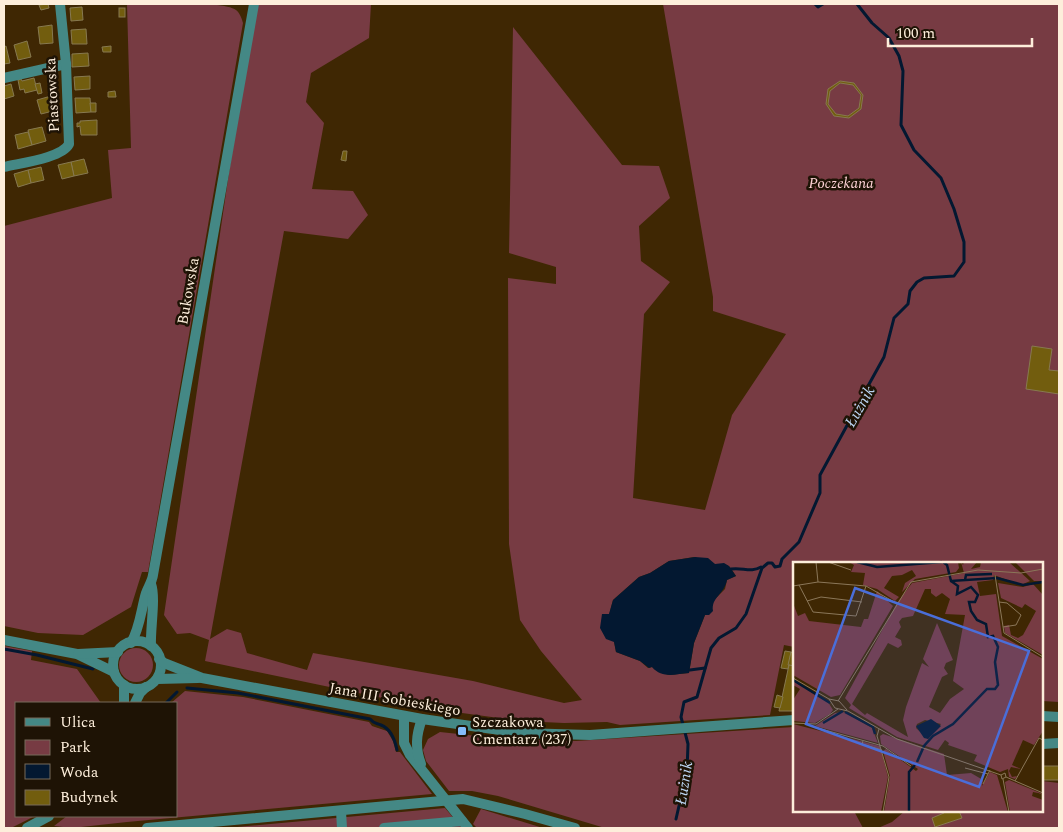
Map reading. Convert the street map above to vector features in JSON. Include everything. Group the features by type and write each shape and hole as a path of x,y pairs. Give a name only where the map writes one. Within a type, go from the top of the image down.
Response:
{"street":[{"name":"Piastowska","path":"4,167 59,154 67,149 69,144 66,64 60,4"},
{"name":"Bukowska","path":"151,584 253,4"},
{"path":"4,78 66,64"},
{"path":"131,642 151,584"},
{"path":"151,584 154,591 150,633 151,646 164,663 202,678"},
{"path":"4,640 77,654 118,652"},
{"path":"146,687 139,689 124,685 114,672 113,665 118,652 123,646 131,642 151,646"},
{"path":"77,654 114,672"},
{"path":"157,679 160,658"},
{"path":"136,702 140,693 157,679 202,678"},
{"name":"Jana III Sobieskiego","path":"202,678 404,716 520,733 590,735 793,720"},
{"path":"124,685 124,702"},
{"path":"404,716 404,743 410,755 423,769 465,825"},
{"path":"1043,716 1059,717"},
{"path":"422,719 418,731 417,751 423,769"},
{"path":"1043,744 1059,743"},
{"path":"147,828 463,799 575,828"},
{"path":"342,811 342,828"},
{"path":"27,828 48,817"},
{"path":"384,828 465,825"}],"green space":[{"path":"185,3 216,5 236,10 240,14 243,23 148,572 142,572 131,607 83,635 38,633 4,626 4,226 112,198 108,150 131,148 127,4"},
{"name":"Poczekana","path":"258,4 371,4 369,38 311,73 306,102 324,123 312,189 353,191 368,215 348,239 284,231 210,639 227,629 241,633 247,653 307,670 313,653 473,681 564,703 582,700 541,651 520,620 509,544 508,278 556,284 556,267 509,253 513,27 622,165 659,166 670,198 639,226 641,261 670,282 644,314 633,498 705,510 732,415 786,334 713,311 713,297 663,4 1059,4 1059,702 1043,701 1043,562 793,562 793,647 784,645 770,715 620,725 607,722 521,721 440,710 205,661 209,640 190,633 177,634 164,615 231,159","holes":["694,557 728,566 736,576 727,580 725,589 714,600 709,615 705,615 694,643 689,673 668,675 652,667 648,668 640,661 616,652 609,615 613,600 639,577 650,573 669,561"]},
{"path":"4,646 32,651 31,660 77,669 100,702 15,702 15,817 33,817 11,828 4,828"},
{"path":"136,648 143,649 148,653 152,658 152,672 148,677 143,681 136,682 129,681 124,677 120,672 119,665 120,658 124,653 129,649"},
{"path":"185,691 243,697 369,722 372,726 387,731 393,741 396,752 400,752 432,794 72,828 54,826 66,817 178,817 178,702 172,702"},
{"path":"793,727 793,812 855,812 863,828 605,828 498,796 472,791 449,791 426,761 423,750 428,739 440,732 505,739 576,741"},
{"path":"1043,781 1059,783 1059,828 878,828 892,822 904,812 1043,812"},
{"path":"445,808 462,828 226,828"},
{"path":"481,809 543,828 477,828 473,824"}],"water":[{"path":"695,557 708,558 715,564 724,563 729,566 736,576 727,580 714,602 713,611 709,615 705,615 694,643 689,673 669,675 660,673 640,661 616,652 614,642 606,639 600,628 602,614 609,614 613,600 639,577 650,573 669,561"}],"building":[{"path":"48,4 49,8 41,10 39,5"},
{"path":"82,7 83,20 71,21 70,8"},
{"path":"119,8 125,8 125,17 119,17"},
{"path":"52,25 53,43 40,44 38,27"},
{"path":"86,29 87,44 72,44 71,30"},
{"path":"27,41 31,57 18,60 14,45"},
{"path":"6,46 10,63 4,64 4,47"},
{"path":"111,46 111,52 103,52 102,47"},
{"path":"88,53 89,66 72,67 72,54"},
{"path":"90,76 90,89 75,90 74,77"},
{"path":"34,78 37,90 25,93 24,89 20,90 18,80"},
{"path":"840,81 854,83 863,95 861,109 849,118 834,116 826,104 828,89","holes":["840,83 853,85 861,95 859,108 848,116 836,114 828,104 830,91"]},
{"path":"40,83 42,93 38,94 35,84"},
{"path":"11,84 14,96 4,99 4,86"},
{"path":"115,91 116,97 108,97 108,92"},
{"path":"51,96 57,110 41,114 37,100"},
{"path":"75,98 90,98 91,112 76,113"},
{"path":"90,103 96,103 96,112 91,112"},
{"path":"97,120 97,135 81,135 80,126 77,127 77,123 80,123 80,121"},
{"path":"42,127 46,141 32,145 28,130"},
{"path":"28,132 32,145 18,149 15,135"},
{"path":"343,151 347,151 346,161 341,160"},
{"path":"84,159 88,173 74,176 71,162"},
{"path":"71,162 74,176 62,179 58,165"},
{"path":"41,167 44,180 31,183 28,170"},
{"path":"28,170 31,183 18,187 14,174"},
{"path":"1032,346 1052,349 1049,370 1059,371 1059,394 1026,389"},
{"path":"785,651 791,652 788,669 781,668"},
{"path":"791,652 793,653 793,666 788,665"},
{"path":"789,665 793,666 793,711 779,711"},
{"path":"777,695 783,697 780,708 774,707"},
{"path":"1043,766 1059,766 1059,780 1043,780"},
{"path":"959,812 962,818 935,827 932,818 944,813"}],"waterway":[{"name":"Łużnik","path":"815,4 818,7 823,4"},
{"name":"Łużnik","path":"676,819 687,771 688,744 681,717 684,702 697,697 711,648 719,638 736,628 746,614 762,568 768,563 772,563 775,567 780,566 782,559 799,542 820,493 820,475 850,420 860,410 868,386 884,357 894,318 908,304 910,291 917,282 924,278 954,276 964,262 964,242 954,209 941,178 914,150 901,125 903,71 899,56 889,38 872,23 857,4"},
{"path":"731,569 754,570 761,567"},
{"path":"4,649 93,669"},
{"path":"690,670 705,668"},
{"path":"187,688 238,693 370,719 390,732 397,750"},
{"path":"167,702 177,692"}],"place":[{"name":"Szczakowa Cmentarz (237)","path":"462,731"}]}
